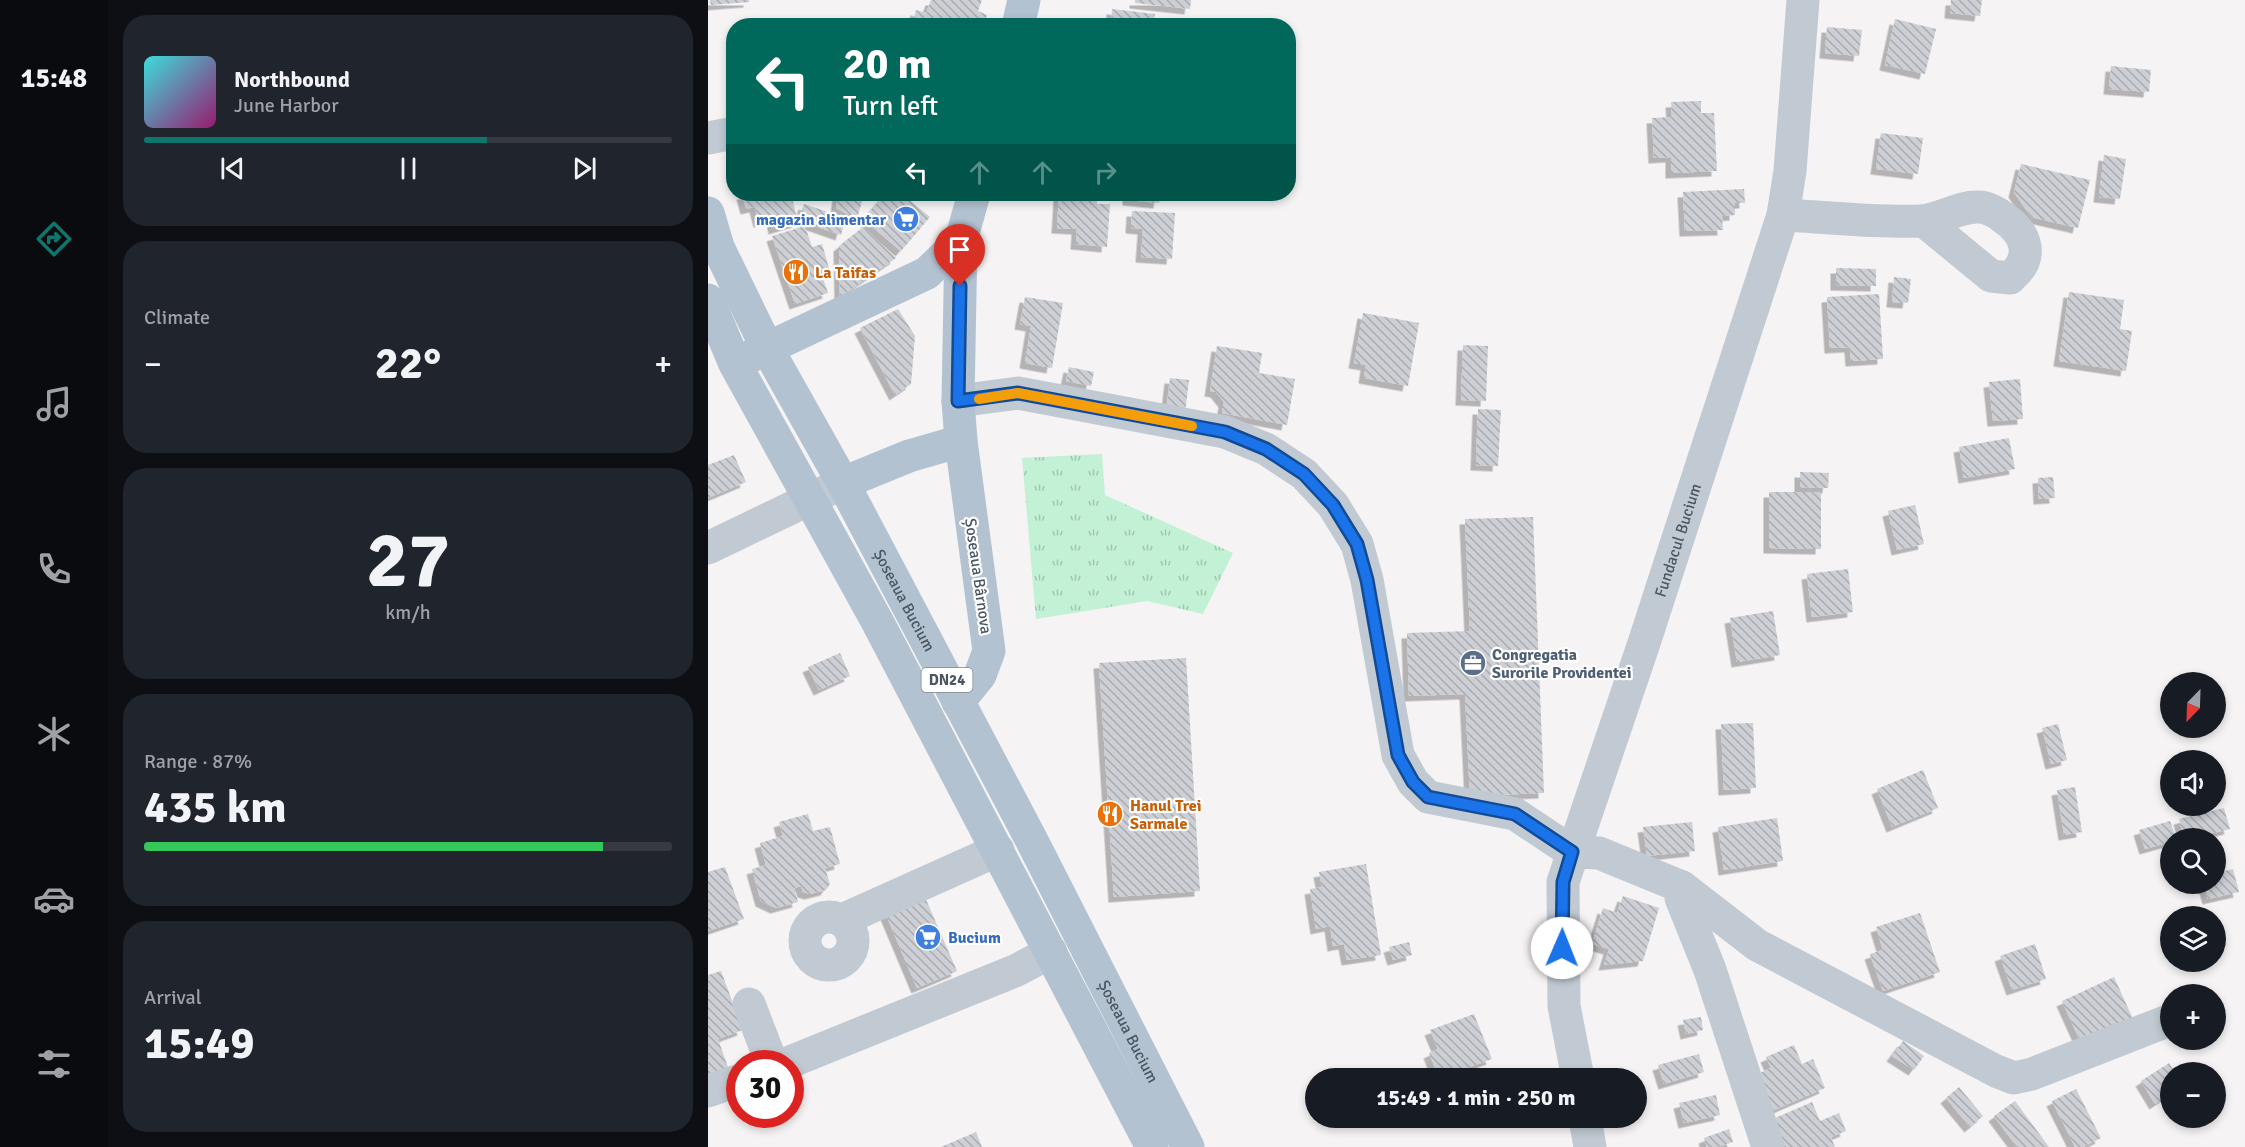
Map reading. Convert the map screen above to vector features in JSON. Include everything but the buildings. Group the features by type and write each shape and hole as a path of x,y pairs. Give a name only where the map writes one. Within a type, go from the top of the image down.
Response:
{"main road":[{"path":"1020,18 1024,0"},
{"name":"Șoseaua Bârnova","path":"958,702 980,675 989,651 961,441 958,401 961,240 972,201"},
{"name":"Șoseaua Bucium","path":"708,213 718,247 767,348 843,483 1031,839 1188,1147"},
{"path":"735,364 927,273 961,240"},
{"name":"Șoseaua Bucium","path":"708,300 735,364 811,499 998,850 1152,1147"},
{"path":"843,483 909,456 961,441"}],"street":[{"name":"Fundacul Bucium","path":"1576,1068 1564,1006 1563,882 1648,631 1783,215 1790,171 1803,0"},
{"path":"708,138 726,134"},
{"path":"1783,215 1924,221"},
{"path":"958,401 1018,393 1225,432 1266,449 1304,474 1333,505 1357,544 1367,580 1398,755 1413,782 1428,797 1515,814 1572,852 1599,853 1682,887 1757,945 1996,1071 2014,1078 2032,1074 2160,1024"},
{"path":"708,548 843,483"},
{"path":"842,920 998,850"},
{"path":"1682,887 1681,898 1710,970 1768,1147"},
{"path":"804,1056 1017,970 1051,952"},
{"path":"749,1004 767,1050"},
{"path":"708,1091 726,1085"},
{"path":"1587,1128 1590,1147"}],"green space":[{"path":"1102,454 1105,495 1233,553 1203,614 1147,601 1036,619 1022,458"}],"slow traffic":[{"path":"979,399 1018,393 1192,426"}],"place":[{"name":"magazin alimentar","path":"906,219"},
{"name":"La Taifas","path":"796,272"},
{"name":"Congregatia Surorile Providentei","path":"1473,663"},
{"name":"Hanul Trei Sarmale","path":"1110,814"},
{"name":"Bucium","path":"928,937"}],"route":[{"path":"960,286 958,401 1018,393 1225,432 1266,449 1304,474 1333,505 1357,544 1367,580 1398,755 1413,782 1428,797 1515,814 1572,852 1563,882 1562,948"}]}
